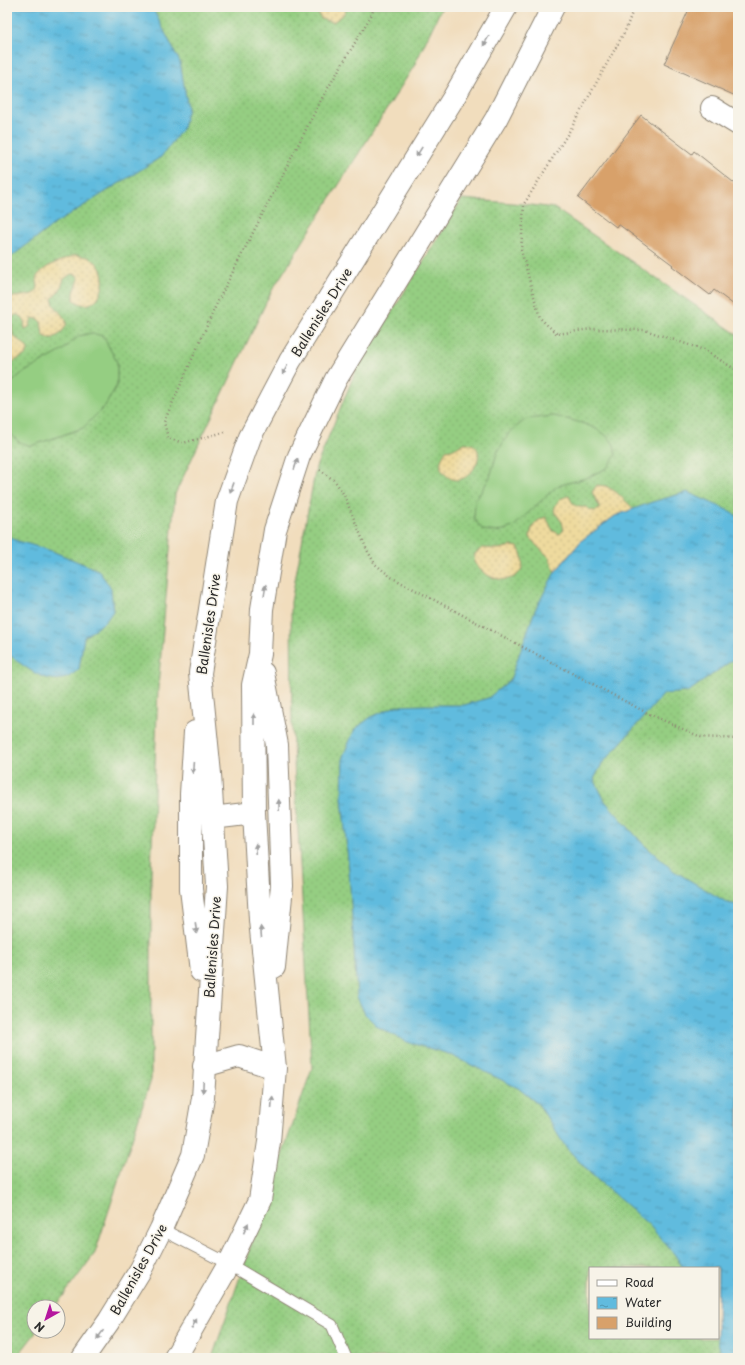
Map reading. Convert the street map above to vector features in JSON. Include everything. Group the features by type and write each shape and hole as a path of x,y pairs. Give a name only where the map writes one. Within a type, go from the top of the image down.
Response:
{"street":[{"name":"Ballenisles Drive","path":"83,1358 110,1321 141,1269 161,1229 193,1155 203,1098 217,886 210,774 200,673 227,501 250,437 290,361 454,97 506,7"},
{"path":"175,1358 229,1264 260,1200 269,1142 275,1068 260,920 254,813 253,685 260,654 262,609 275,530 299,456 336,378 496,119 553,7"},
{"path":"712,108 738,124"},
{"path":"260,654 277,744 282,886 269,1016"},
{"path":"200,673 191,794 191,889 207,1020"},
{"path":"212,818 254,813"},
{"path":"204,1066 239,1056 275,1068"}],"lane":[{"path":"161,1229 229,1264 332,1326 347,1358"}],"path":[{"path":"634,7 626,29 576,120 524,204 521,250 540,318 557,334 591,329 645,330 704,350 738,371"},
{"path":"509,640 649,714 700,737 738,739"}],"green space":[{"path":"52,7 442,7 414,66 271,292 175,494 158,687 151,873 151,1080 95,1253 61,1299 26,1299 26,1339 31,1339 16,1358 7,1358 7,111"},
{"path":"462,199 554,208 738,335 738,1358 212,1358 312,1068 292,728 291,602 316,467 356,370"},
{"path":"91,333 103,336 117,362 117,385 105,406 83,428 31,446 19,442 10,433 7,427 7,387 21,374 62,351 79,336"},
{"path":"554,416 578,422 601,432 613,443 616,455 607,468 586,478 557,486 513,527 497,532 483,530 474,519 475,502 490,477 497,453 509,433 526,419"}],"sand":[{"path":"316,7 347,7 343,15 333,22 321,19"},
{"path":"75,255 90,258 98,265 102,274 103,283 101,292 97,299 90,304 83,304 74,300 74,293 79,279 77,275 71,274 64,279 60,290 52,299 54,305 66,320 66,326 60,334 53,338 48,338 43,335 41,322 38,319 32,318 29,327 25,329 24,320 19,315 15,315 11,318 13,336 28,349 27,354 7,365 7,299 34,293 37,290 38,285 36,278 44,269"},
{"path":"464,443 474,445 478,451 478,459 475,467 469,475 461,479 453,479 442,470 442,459 446,450 456,448"},
{"path":"597,485 606,486 616,492 634,509 615,516 582,540 555,572 549,557 530,537 533,527 536,522 546,517 553,531 560,534 564,530 562,522 554,511 558,501 569,496 573,504 579,507 586,507 595,511 600,508 592,492"},
{"path":"512,546 518,547 522,559 522,568 517,575 510,578 501,579 492,577 482,571 474,562 475,554 482,548 498,549"}],"water":[{"path":"7,7 152,7 180,62 188,108 183,128 161,157 53,225 7,260"},
{"path":"687,492 732,512 738,517 738,656 688,692 664,694 602,764 594,779 605,801 643,844 674,871 728,903 738,905 738,1358 722,1358 717,1339 719,1339 719,1267 682,1267 675,1255 649,1225 590,1173 565,1146 539,1105 518,1088 449,1054 407,1042 378,1027 365,1014 357,997 349,871 342,799 343,756 355,729 371,717 396,706 464,705 488,698 510,680 535,610 555,572 582,540 615,516 652,502"},
{"path":"7,536 18,541 52,551 98,570 111,588 113,611 106,621 84,637 79,669 71,676 50,679 34,673 7,653"}],"building":[{"path":"690,7 738,7 738,97 664,64"},
{"path":"641,115 692,154 694,151 738,186 738,308 714,290 710,295 618,224 616,227 578,198"}]}
